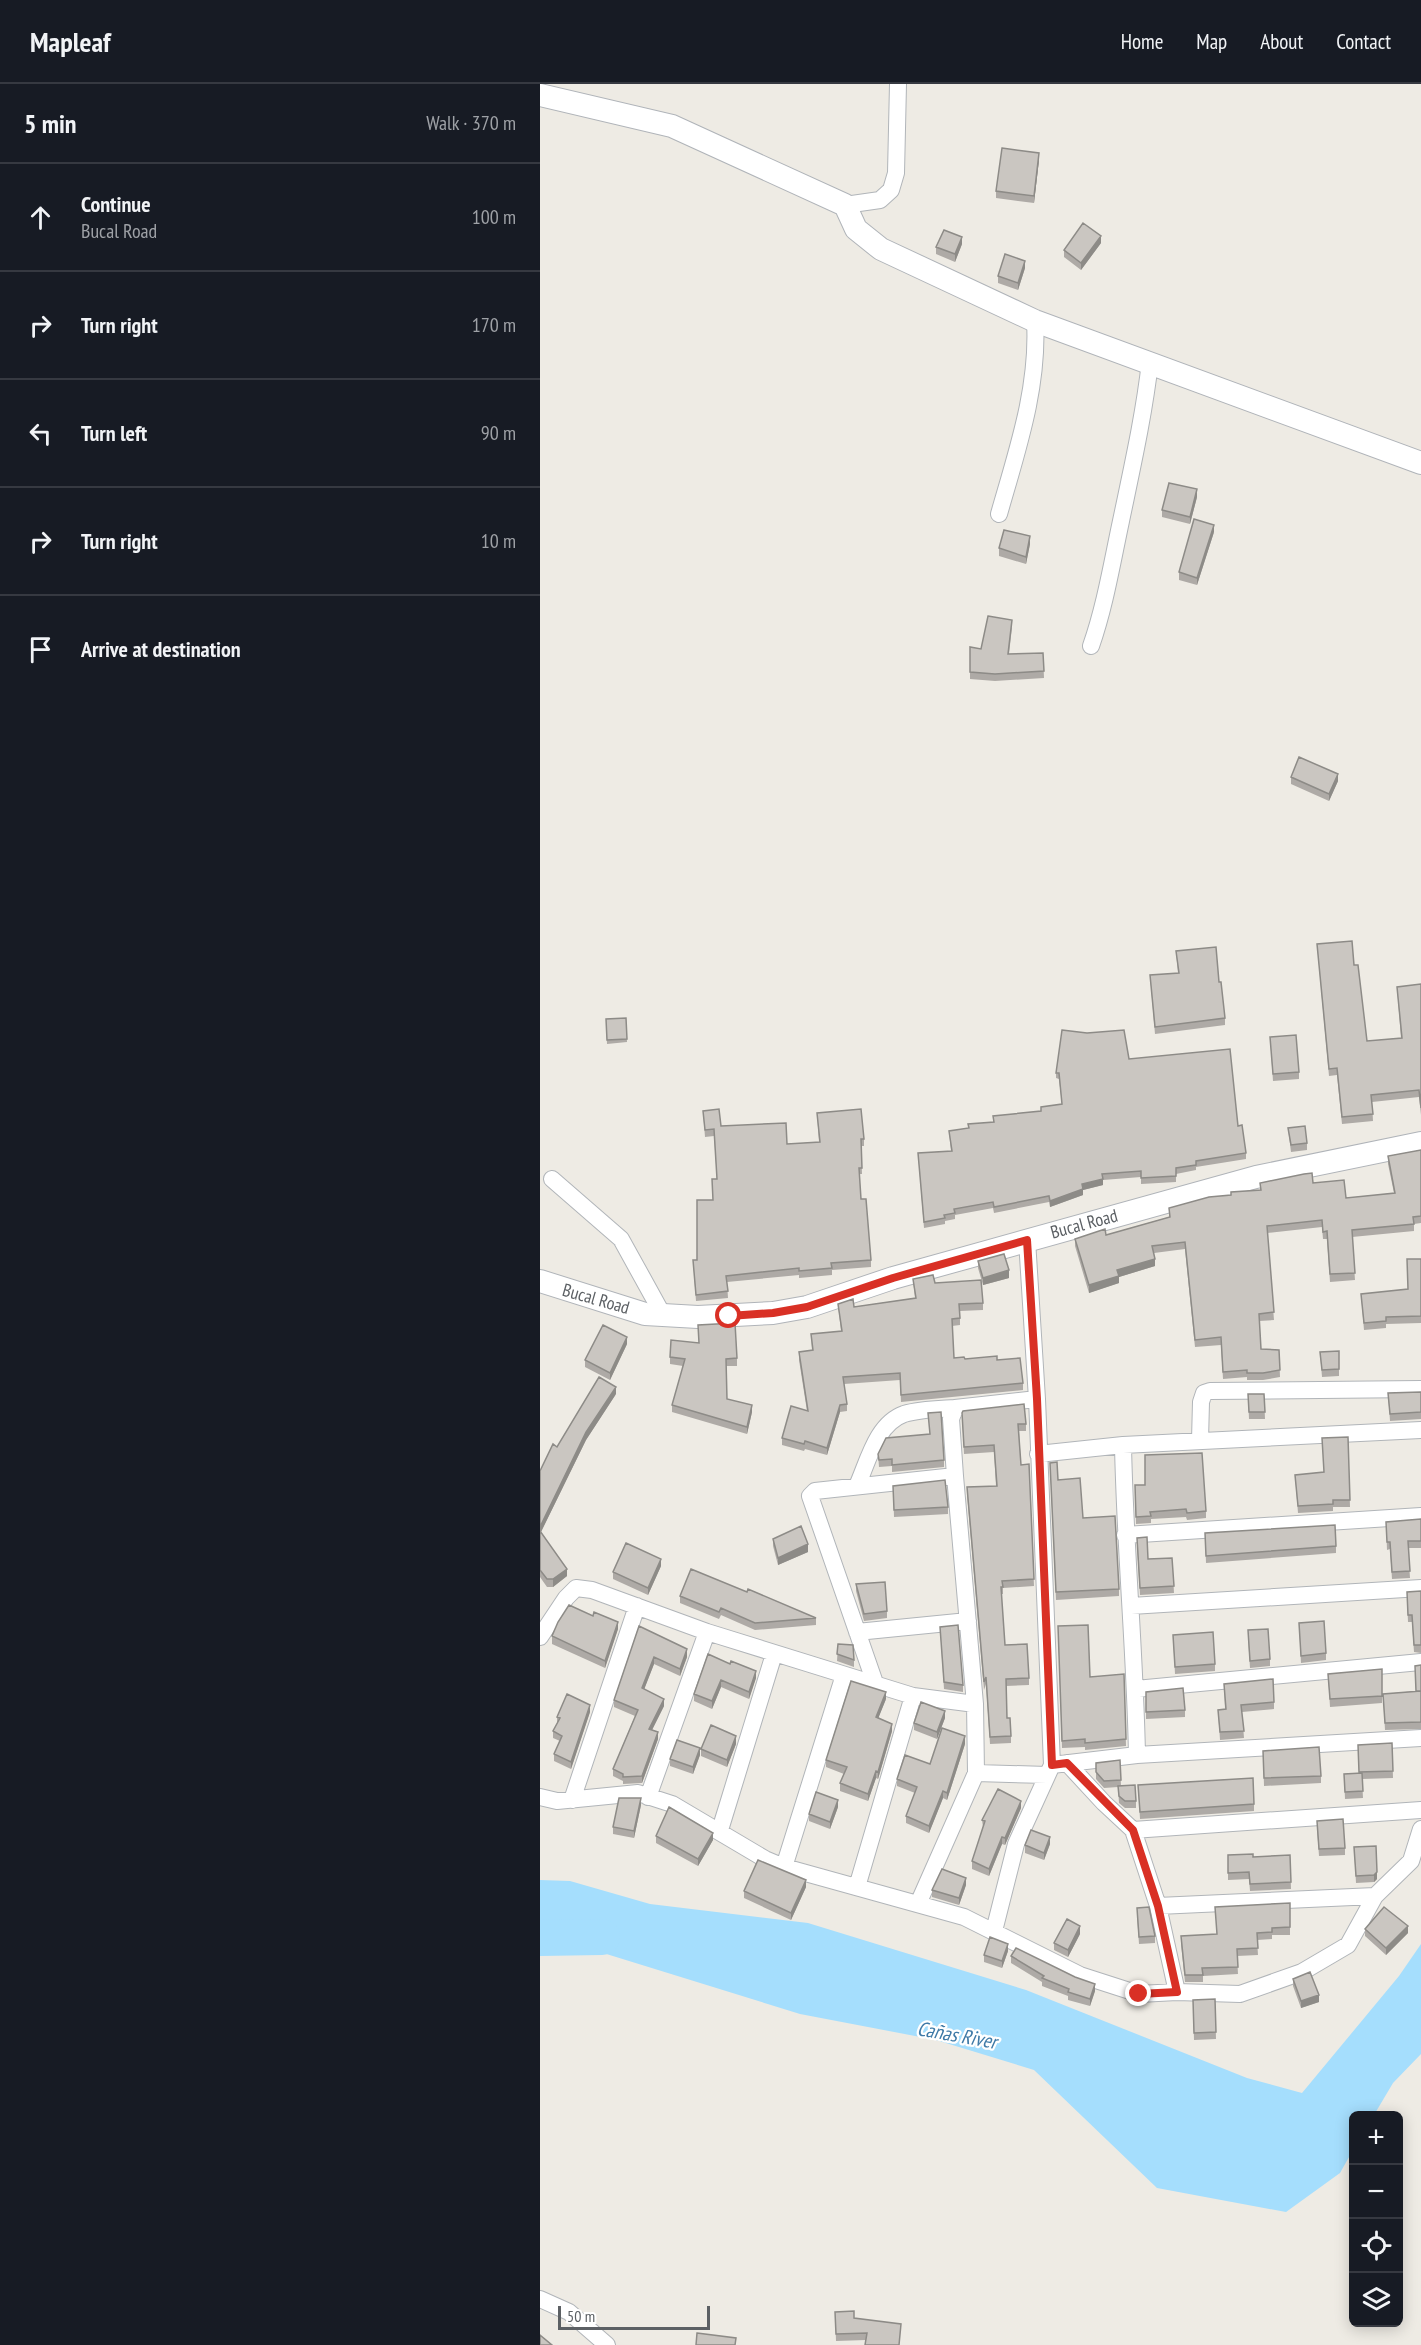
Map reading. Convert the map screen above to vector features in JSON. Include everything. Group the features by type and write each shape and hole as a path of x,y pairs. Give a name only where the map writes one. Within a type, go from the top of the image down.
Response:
{"street":[{"path":"540,95 672,126 845,205 880,200 891,190 896,173 898,84"},
{"path":"845,205 856,229 881,249 1035,321 1421,463"},
{"path":"999,514 1026,421 1035,321"},
{"path":"1091,646 1100,621 1146,397 1150,362"},
{"name":"Bucal Road","path":"540,1281 645,1314 729,1316 773,1313 807,1307 893,1278 1256,1177 1421,1143"},
{"path":"552,1179 621,1239 663,1315"},
{"path":"994,1931 1016,1844 1056,1768 1027,1240"},
{"path":"1200,1440 1202,1402 1204,1393 1210,1391 1421,1389"},
{"path":"857,1486 878,1439 892,1421 906,1414 1037,1399"},
{"path":"918,1904 976,1773 975,1704 951,1419 955,1408"},
{"path":"1038,1454 1200,1440 1421,1430"},
{"path":"1123,1445 1125,1535 1136,1689 1137,1755"},
{"path":"875,1683 810,1496 815,1491 956,1476"},
{"path":"1125,1535 1421,1516"},
{"path":"540,1637 566,1598 576,1588 592,1590 706,1632 913,1696 975,1704"},
{"path":"1131,1606 1421,1588"},
{"path":"572,1800 637,1606"},
{"path":"857,1632 968,1621"},
{"path":"648,1797 706,1632"},
{"path":"720,1830 774,1654"},
{"path":"1136,1689 1421,1662"},
{"path":"784,1867 844,1675"},
{"path":"857,1887 913,1696"},
{"path":"976,1773 1056,1768 1137,1755 1421,1738"},
{"path":"1056,1768 1133,1830 1158,1906 1177,1992"},
{"path":"540,1797 557,1802 638,1793 672,1804 784,1867 964,1917 1080,1975 1139,1994 1177,1992 1239,1994 1302,1972 1348,1945 1376,1896 1411,1861 1421,1829"},
{"path":"1133,1830 1421,1810"},
{"path":"1158,1906 1376,1896"},
{"path":"540,2299 569,2312 607,2345"}],"water":[{"path":"540,1880 570,1881 650,1904 808,1923 1026,1990 1247,2078 1302,2093 1399,1976 1421,1944 1421,2054 1393,2083 1376,2111 1349,2111 1349,2157 1340,2173 1286,2212 1157,2188 1034,2070 936,2040 800,2014 540,1935"}],"building":[{"path":"1002,148 1039,153 1034,196 996,191"},
{"path":"1083,223 1101,236 1081,263 1064,250"},
{"path":"944,230 962,237 955,254 936,247"},
{"path":"1005,254 1025,261 1018,283 998,276"},
{"path":"1169,483 1197,489 1190,517 1162,510"},
{"path":"1194,519 1214,525 1197,578 1179,572"},
{"path":"1004,530 1030,536 1026,557 999,548"},
{"path":"988,616 1012,620 1008,654 1043,653 1044,671 995,674 970,672 970,647 981,649"},
{"path":"1299,757 1338,774 1329,794 1291,777"},
{"path":"1352,941 1354,965 1358,965 1367,1041 1402,1038 1397,987 1421,984 1421,1108 1419,1090 1371,1095 1373,1114 1342,1117 1337,1068 1329,1069 1317,944"},
{"path":"1216,947 1225,1018 1155,1027 1150,975 1179,973 1176,951"},
{"path":"626,1018 627,1039 607,1040 606,1019"},
{"path":"1062,1030 1087,1033 1124,1030 1129,1059 1230,1049 1238,1126 1242,1125 1246,1153 1196,1161 1196,1165 1176,1168 1176,1176 1141,1178 1141,1171 1102,1174 1103,1179 1082,1184 1083,1189 1050,1201 1049,1196 994,1207 993,1202 954,1209 955,1213 944,1215 945,1218 924,1222 918,1153 952,1151 949,1131 969,1128 968,1124 994,1122 993,1116 1041,1111 1041,1107 1062,1104 1059,1073 1056,1073"},
{"path":"1296,1035 1299,1072 1273,1074 1270,1037"},
{"path":"719,1109 721,1126 786,1123 787,1144 820,1142 817,1113 861,1109 864,1139 861,1139 862,1168 859,1168 861,1199 866,1199 871,1260 831,1263 832,1268 799,1271 799,1268 726,1276 728,1291 696,1295 693,1260 697,1260 697,1200 713,1200 712,1179 717,1179 714,1129 705,1130 703,1111"},
{"path":"1305,1126 1307,1143 1291,1145 1288,1128"},
{"path":"1421,1150 1421,1216 1413,1217 1414,1224 1352,1230 1355,1273 1330,1274 1327,1231 1323,1232 1322,1220 1267,1226 1274,1312 1259,1314 1261,1349 1279,1350 1280,1370 1263,1373 1247,1373 1247,1370 1223,1372 1221,1337 1195,1340 1185,1242 1152,1246 1155,1259 1117,1270 1119,1276 1089,1285 1075,1239 1105,1229 1106,1235 1170,1217 1169,1208 1209,1197 1231,1195 1231,1192 1261,1190 1260,1183 1304,1174 1312,1173 1313,1183 1344,1180 1346,1198 1395,1193 1388,1156"},
{"path":"1004,1254 1009,1270 983,1278 978,1261"},
{"path":"1407,1259 1421,1259 1421,1316 1386,1317 1386,1321 1364,1323 1361,1294 1408,1289"},
{"path":"933,1275 935,1283 981,1280 983,1303 959,1304 960,1318 952,1319 954,1358 997,1356 997,1360 1020,1358 1023,1383 901,1395 900,1373 843,1377 847,1404 840,1405 827,1448 805,1441 804,1444 782,1438 791,1406 808,1411 799,1352 813,1350 811,1334 842,1331 838,1304 853,1299 854,1307 916,1298 913,1279"},
{"path":"735,1323 737,1358 726,1359 727,1399 752,1405 747,1427 672,1405 685,1359 670,1357 671,1340 699,1343 698,1325"},
{"path":"603,1325 627,1337 610,1373 585,1360"},
{"path":"1339,1351 1339,1369 1322,1370 1320,1352"},
{"path":"599,1377 616,1387 586,1432 540,1527 540,1471 553,1444 557,1447"},
{"path":"1421,1392 1421,1412 1390,1414 1388,1393"},
{"path":"1248,1394 1264,1394 1265,1412 1249,1412"},
{"path":"1024,1404 1026,1424 1018,1424 1021,1465 1029,1464 1034,1579 1002,1581 1003,1587 1001,1587 1005,1645 1027,1644 1029,1678 1006,1679 1007,1718 1010,1718 1011,1736 990,1737 967,1487 997,1486 994,1445 964,1447 962,1413 963,1411"},
{"path":"941,1412 944,1460 892,1465 892,1459 879,1460 878,1454 886,1438 930,1434 928,1413"},
{"path":"1348,1437 1350,1500 1333,1500 1333,1504 1298,1506 1295,1475 1324,1472 1322,1438"},
{"path":"1202,1453 1206,1511 1187,1513 1186,1509 1150,1512 1151,1516 1136,1517 1135,1485 1145,1485 1145,1455"},
{"path":"1057,1462 1058,1480 1080,1478 1083,1518 1115,1516 1119,1589 1056,1592 1050,1463"},
{"path":"945,1480 948,1507 894,1510 893,1486"},
{"path":"1421,1519 1421,1541 1408,1541 1410,1571 1392,1572 1386,1522"},
{"path":"1335,1525 1336,1546 1206,1556 1205,1533"},
{"path":"801,1526 808,1544 778,1558 773,1539"},
{"path":"540,1531 567,1569 553,1579 547,1579 540,1570"},
{"path":"1147,1537 1148,1559 1172,1558 1174,1586 1140,1588 1137,1538"},
{"path":"626,1543 661,1559 648,1588 613,1572"},
{"path":"691,1569 747,1592 748,1589 816,1618 755,1623 721,1608 719,1612 680,1596"},
{"path":"885,1582 887,1611 864,1614 856,1584"},
{"path":"1421,1591 1421,1645 1414,1645 1412,1615 1408,1615 1407,1592"},
{"path":"569,1605 593,1616 594,1612 618,1622 605,1661 552,1636"},
{"path":"1324,1621 1326,1653 1301,1656 1299,1623"},
{"path":"958,1625 963,1685 944,1682 940,1627"},
{"path":"1088,1625 1090,1677 1124,1674 1126,1739 1085,1743 1085,1739 1062,1741 1058,1626"},
{"path":"639,1626 687,1649 680,1669 654,1657 642,1688 664,1699 649,1729 658,1732 642,1776 623,1777 623,1774 613,1769 638,1710 614,1700"},
{"path":"1268,1629 1270,1659 1250,1661 1248,1630"},
{"path":"1213,1632 1215,1664 1175,1667 1173,1635"},
{"path":"838,1644 853,1645 854,1660 837,1654"},
{"path":"708,1654 730,1664 731,1661 756,1671 749,1692 721,1680 712,1701 694,1694"},
{"path":"1421,1665 1421,1691 1416,1691 1415,1666"},
{"path":"1382,1669 1382,1696 1330,1699 1328,1674"},
{"path":"1273,1679 1274,1702 1241,1705 1244,1731 1220,1732 1218,1710 1226,1709 1224,1684"},
{"path":"851,1681 886,1692 876,1717 892,1724 878,1772 876,1771 868,1794 840,1783 847,1767 826,1760"},
{"path":"1183,1688 1185,1710 1146,1712 1146,1692"},
{"path":"1421,1691 1421,1722 1385,1723 1383,1694"},
{"path":"567,1694 590,1705 571,1762 554,1754 562,1736 553,1731 560,1718 557,1717"},
{"path":"921,1702 945,1711 937,1732 914,1723"},
{"path":"711,1725 736,1736 727,1760 701,1749"},
{"path":"942,1728 965,1736 947,1793 943,1791 929,1826 906,1816 917,1787 897,1779 905,1755 930,1764"},
{"path":"677,1740 700,1748 693,1767 670,1759"},
{"path":"1392,1743 1393,1771 1359,1772 1358,1745"},
{"path":"1319,1747 1321,1776 1264,1778 1263,1751"},
{"path":"1120,1760 1121,1780 1104,1781 1096,1772 1096,1763"},
{"path":"1362,1773 1363,1791 1345,1792 1344,1774"},
{"path":"1253,1778 1254,1804 1140,1812 1138,1785"},
{"path":"1135,1785 1136,1801 1125,1801 1119,1796 1118,1786"},
{"path":"998,1789 1021,1801 1005,1838 1002,1837 989,1869 972,1861 985,1821 982,1820"},
{"path":"816,1792 838,1800 830,1822 809,1814"},
{"path":"619,1798 641,1798 634,1831 613,1827"},
{"path":"669,1807 713,1833 698,1859 656,1836"},
{"path":"1343,1819 1345,1848 1319,1849 1317,1821"},
{"path":"1031,1830 1050,1837 1044,1853 1025,1845"},
{"path":"1376,1846 1377,1872 1374,1875 1356,1876 1354,1847"},
{"path":"1253,1854 1253,1857 1290,1855 1291,1882 1250,1884 1249,1872 1228,1873 1228,1855"},
{"path":"758,1860 806,1880 791,1913 744,1891"},
{"path":"942,1869 966,1878 959,1898 932,1890"},
{"path":"1290,1903 1290,1927 1272,1928 1272,1932 1257,1933 1258,1948 1237,1949 1238,1967 1202,1968 1203,1975 1185,1975 1181,1936 1217,1934 1215,1907"},
{"path":"1149,1907 1155,1936 1139,1937 1137,1908"},
{"path":"1384,1907 1408,1926 1386,1948 1365,1929"},
{"path":"1067,1919 1080,1926 1068,1950 1054,1943"},
{"path":"990,1937 1008,1944 1002,1961 984,1955"},
{"path":"1016,1948 1075,1977 1095,1984 1090,1999 1068,1992 1069,1989 1042,1978 1044,1976 1011,1956"},
{"path":"1310,1972 1319,1995 1301,2001 1293,1979"},
{"path":"1215,1999 1216,2032 1194,2033 1193,2000"},
{"path":"854,2311 854,2318 901,2324 899,2345 865,2345 867,2333 836,2334 835,2312"},
{"path":"697,2333 736,2338 735,2345 696,2345"},
{"path":"540,2335 552,2345 540,2345"}],"waterway":[{"name":"Cañas River","path":"540,1938 602,1937"}],"route":[{"path":"729,1316 773,1313 807,1307 893,1278 1027,1240 1037,1399 1052,1765 1067,1763 1133,1830 1158,1906 1177,1992 1139,1994"}]}
